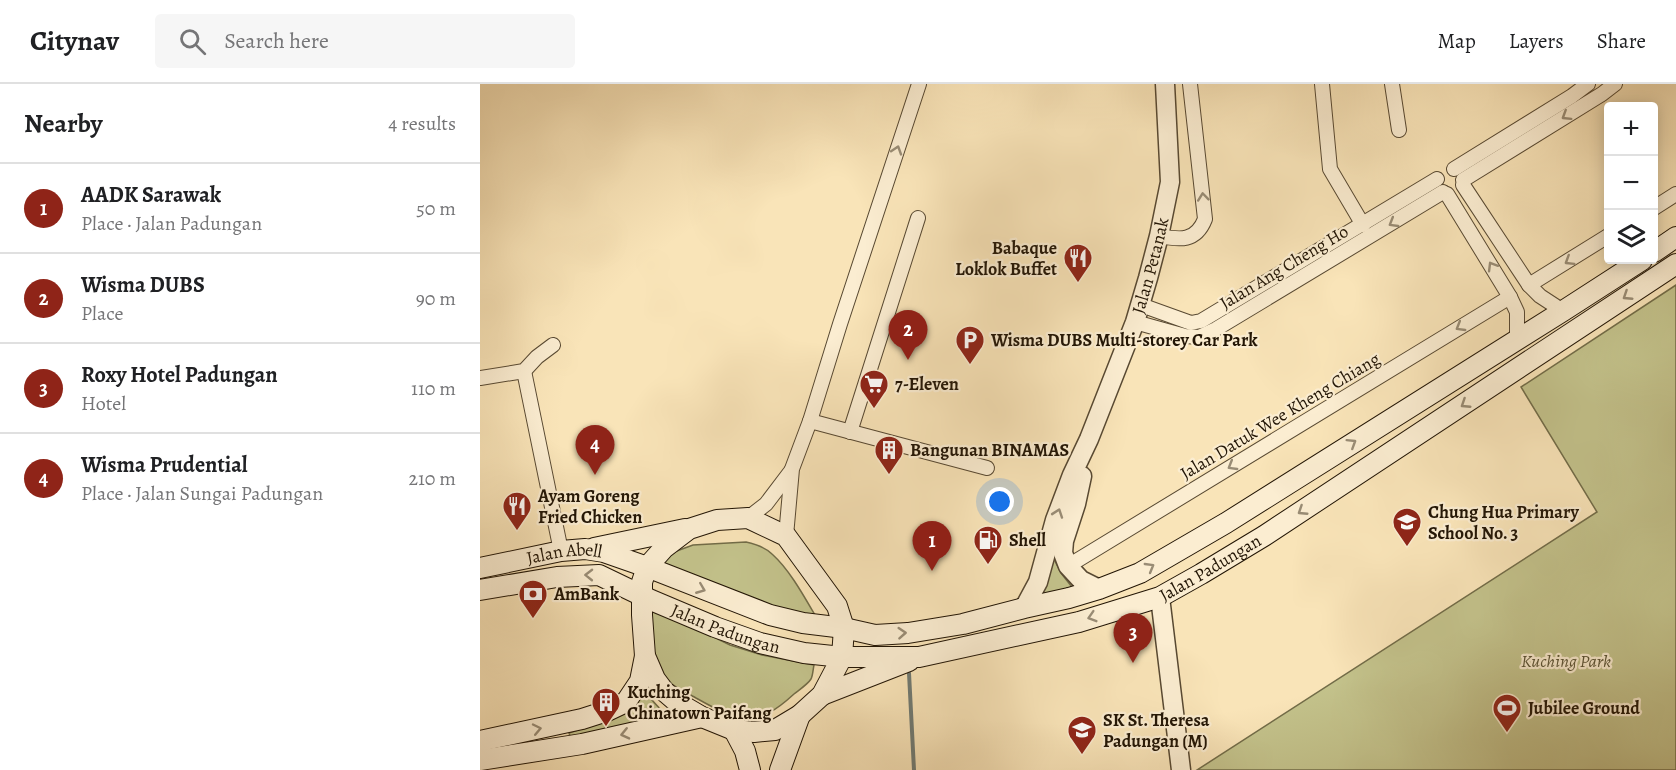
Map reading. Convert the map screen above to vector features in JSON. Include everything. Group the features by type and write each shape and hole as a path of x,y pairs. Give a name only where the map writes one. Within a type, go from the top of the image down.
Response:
{"main road":[{"path":"1658,249 1676,237"},
{"name":"Jalan Padungan","path":"647,567 770,615 875,635 908,633 963,624 1099,589 1140,573 1226,523 1635,264"},
{"name":"Jalan Padungan","path":"643,596 715,627 760,643 804,653 842,657 920,657 1079,621 1160,597 1264,536 1676,264"},
{"path":"585,549 689,529 717,520 748,518 786,536 837,606 844,628 842,657 822,695 800,715 775,730 754,732 734,730 702,717 678,703 664,691 655,680 645,656"},
{"path":"480,741 582,719 627,702 640,681 645,656 642,582 647,567 664,548 689,529"},
{"name":"Jalan Abell","path":"480,568 561,551 585,549 604,552 647,567"},
{"name":"Jalan Abell","path":"480,590 578,574 599,574 643,596"},
{"path":"822,695 920,657"},
{"path":"780,770 800,715"},
{"path":"480,760 582,744 702,717"},
{"path":"734,730 745,751 750,770"}],"street":[{"path":"786,536 792,469 810,421 919,84"},
{"name":"Jalan Petanak","path":"1024,608 1038,582 1072,475 1089,439 1138,314 1159,236 1170,182 1165,84"},
{"path":"1159,236 1189,238 1202,227 1205,219 1190,84"},
{"path":"1322,84 1330,169 1363,225"},
{"path":"1392,84 1399,130"},
{"path":"1563,311 1540,296 1529,285 1460,178 1449,168 1442,171 1437,179 1439,189 1445,193 1451,194 1458,191 1460,178 1588,84"},
{"path":"1460,178 1602,94 1615,84"},
{"name":"Jalan Ang Cheng Ho","path":"1138,314 1191,323 1201,321 1437,179"},
{"path":"1445,193 1510,297 1516,312 1517,339"},
{"name":"Jalan Ang Cheng Ho","path":"1138,314 1185,336 1199,337 1445,193"},
{"path":"1658,205 1676,194"},
{"path":"850,432 918,218"},
{"path":"1529,285 1604,238"},
{"name":"Jalan Datuk Wee Kheng Chiang","path":"1068,566 1510,297"},
{"path":"480,378 524,371 553,345"},
{"path":"524,371 561,551"},
{"path":"810,421 987,468"},
{"name":"Jalan Petanak","path":"1068,566 1063,554 1064,540 1076,504 1089,439"},
{"path":"748,518 766,504 792,469"},
{"path":"1068,566 1081,580 1099,589"},
{"path":"1160,597 1181,770"}],"green space":[{"name":"Kuching Park","path":"1676,285 1676,770 1197,770 1597,512 1521,387"},
{"path":"746,542 766,549 779,561 798,586 819,622 792,617 663,564 674,552 693,545"},
{"path":"1050,551 1061,573 1072,587 1037,597"},
{"path":"650,606 730,645 762,655 814,665 811,679 768,713 746,719 724,713 679,689 665,678 657,664"},
{"path":"641,688 662,711 672,714 571,739 569,733 605,721"}],"waterway":[{"path":"909,673 914,770"}],"place":[{"name":"Babaque Loklok Buffet","path":"1078,284"},
{"name":"Wisma DUBS","path":"908,360"},
{"name":"Wisma DUBS Multi-storey Car Park","path":"970,366"},
{"name":"7-Eleven","path":"874,410"},
{"name":"Wisma Prudential","path":"595,475"},
{"name":"Bangunan BINAMAS","path":"889,476"},
{"name":"Ayam Goreng Fried Chicken","path":"517,532"},
{"name":"Chung Hua Primary School No. 3","path":"1407,548"},
{"name":"Shell","path":"988,566"},
{"name":"AADK Sarawak","path":"932,571"},
{"name":"AmBank","path":"533,620"},
{"name":"Roxy Hotel Padungan","path":"1133,663"},
{"name":"Kuching Chinatown Paifang","path":"606,728"},
{"name":"Jubilee Ground","path":"1507,734"},
{"name":"SK St. Theresa Padungan (M)","path":"1082,756"}]}
